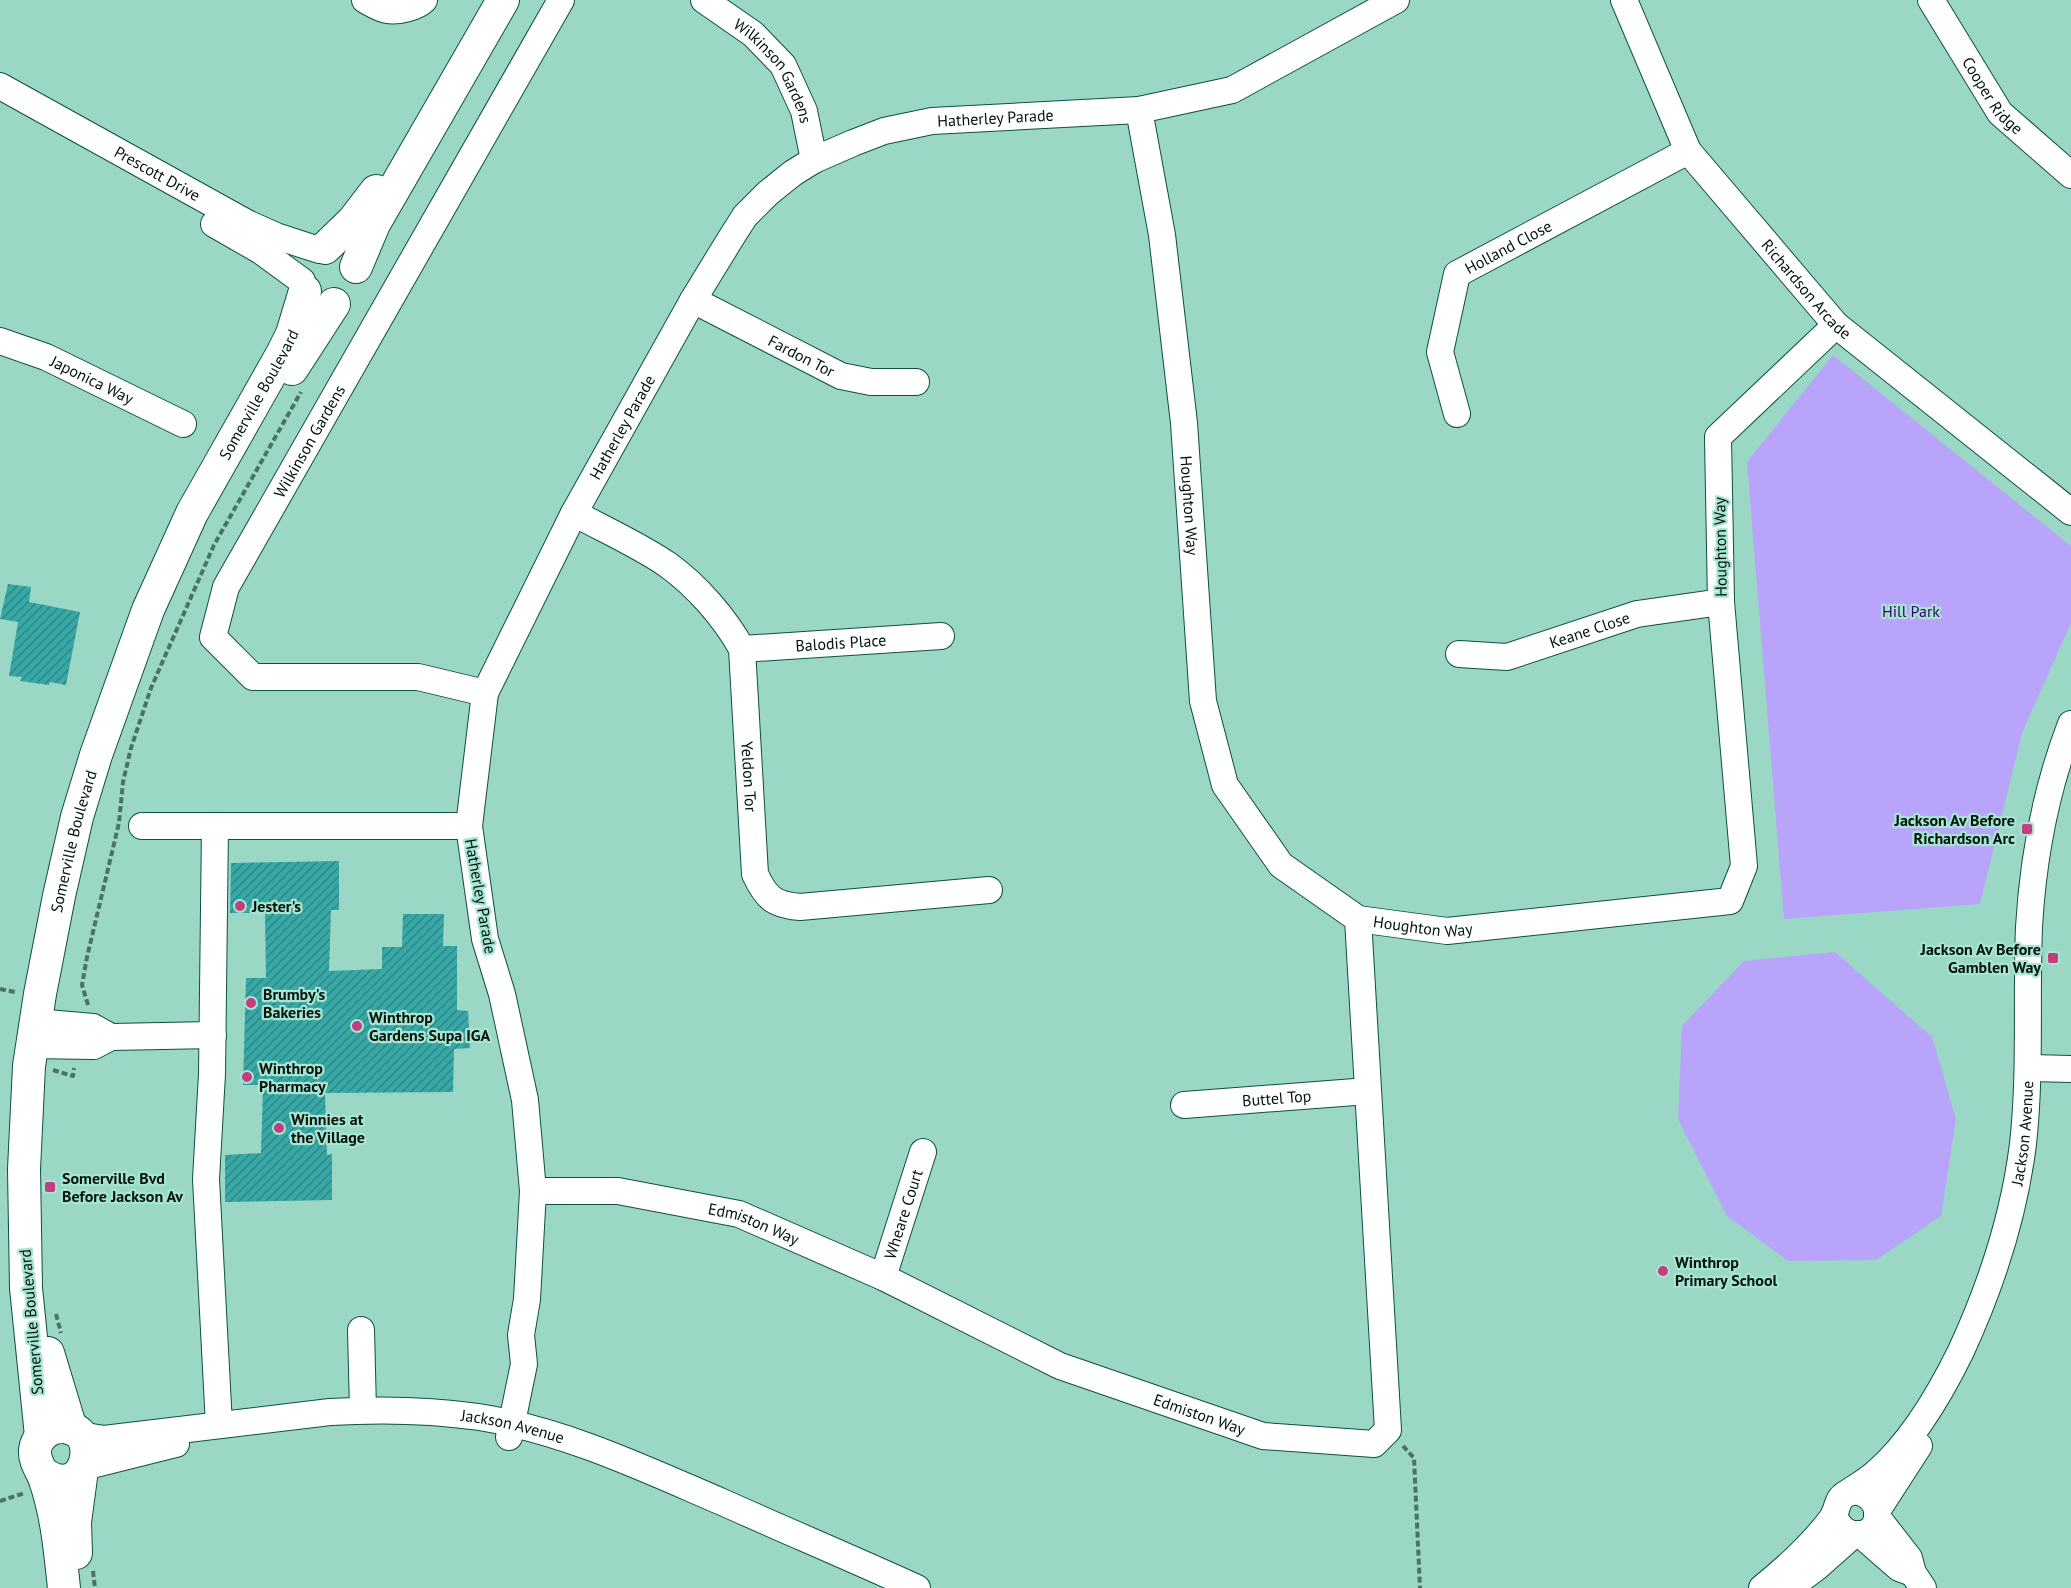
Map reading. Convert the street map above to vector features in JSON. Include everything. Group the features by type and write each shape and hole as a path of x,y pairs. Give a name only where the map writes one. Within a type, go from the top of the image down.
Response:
{"main road":[{"path":"322,249 340,250 352,260 356,267 357,283 354,291 334,304 317,302 303,286 305,263 310,255 322,249 353,222 370,201 485,0"},
{"path":"356,267 374,224 503,0"},
{"name":"Somerville Boulevard","path":"80,1588 76,1564 75,1522 87,1451 76,1432 46,1344 40,1275 38,1207 42,1034 58,896 77,817 96,755 148,610 192,513 292,334 303,286"},
{"name":"Somerville Boulevard","path":"64,1588 55,1515 38,1481 35,1459 37,1443 41,1436 28,1318 24,1246 25,1119 42,1034 90,820 120,723 164,610 208,519 302,351 334,304"},
{"path":"41,1436 55,1428 76,1432"},
{"path":"38,1481 67,1480 83,1469"}],"street":[{"path":"365,0 388,10 421,4 424,0"},
{"name":"Wilkinson Gardens","path":"485,693 418,677 253,677 213,637 226,587 561,0"},
{"name":"Wilkinson Gardens","path":"704,0 753,34 783,65 804,111 814,160"},
{"name":"Hatherley Parade","path":"503,1430 507,1360 521,1335 527,1299 533,1191 525,1100 502,994 485,939 469,826 485,693 573,513 693,300 746,216 768,193 814,160 853,142 884,131 932,121 1139,110 1232,90 1396,0"},
{"name":"Richardson Arcade","path":"1624,0 1688,151 1836,325 2071,512"},
{"name":"Cooper Ridge","path":"1931,0 2000,113 2071,176"},
{"name":"Prescott Drive","path":"0,86 249,224 276,236 322,249"},
{"name":"Prescott Drive","path":"0,102 261,250 303,286"},
{"name":"Houghton Way","path":"1139,110 1162,235 1184,423 1203,701 1225,785 1281,865 1358,919 1446,931 1730,901 1744,866 1721,602 1718,437 1836,325"},
{"name":"Holland Close","path":"1457,414 1440,352 1457,274 1688,151"},
{"name":"Fardon Tor","path":"693,300 841,376 871,382 916,382"},
{"name":"Japonica Way","path":"0,341 46,357 183,424"},
{"name":"Yeldon Tor","path":"573,513 668,565 717,613 732,631 742,649 755,874 762,890 771,899 786,906 800,907 989,890"},
{"name":"Keane Close","path":"1459,654 1507,657 1637,614 1721,602"},
{"name":"Balodis Place","path":"742,649 940,636"},
{"name":"Jackson Avenue","path":"1789,1588 1867,1524 1946,1404 1979,1342 2017,1238 2036,1151 2036,1060 2029,927 2033,874 2050,788 2071,724"},
{"name":"Jackson Avenue","path":"1762,1588 1794,1562 1840,1504 1894,1455 1912,1432 1955,1363 1976,1318 2002,1243 2019,1168 2026,1106 2036,1060 2047,870 2056,818 2071,766"},
{"path":"142,826 469,826"},
{"path":"215,826 213,1035 206,1179 219,1425"},
{"path":"1358,919 1388,1430"},
{"path":"42,1034 93,1028 111,1037 213,1035"},
{"path":"2036,1060 2071,1054"},
{"path":"2036,1060 2071,1069"},
{"name":"Buttel Top","path":"1185,1105 1368,1091"},
{"name":"Wheare Court","path":"883,1277 923,1152"},
{"name":"Edmiston Way","path":"533,1191 618,1191 739,1214 883,1277 1060,1366 1263,1436 1374,1444 1388,1430"},
{"path":"361,1330 363,1410"},
{"name":"Jackson Avenue","path":"76,1432 104,1439 363,1410 429,1412 479,1417 503,1430"},
{"name":"Jackson Avenue","path":"83,1469 110,1459 197,1440 364,1422 548,1433 632,1462 902,1586"},
{"path":"1867,1524 1875,1503 1870,1497 1854,1491 1840,1504 1840,1528 1867,1524 1909,1558 1918,1580"}],"path":[{"path":"88,1003 82,985 87,957 119,823 123,782 131,748 151,688 214,545 302,391"},
{"path":"1388,1430 1414,1458 1420,1588"},
{"path":"0,1501 38,1481"}],"green space":[{"name":"Hill Park","path":"1833,355 2071,546 2071,623 2022,733 1980,904 1784,919 1747,462"},
{"path":"1835,952 1932,1037 1956,1119 1941,1216 1876,1260 1788,1261 1727,1216 1678,1119 1682,1026 1744,961"}],"building":[{"path":"8,584 31,587 29,602 80,612 66,685 20,681 22,677 9,676 18,622 0,619"},
{"path":"339,861 339,910 331,910 329,971 382,969 382,947 402,947 403,914 444,914 443,946 457,946 457,1010 468,1011 470,1048 454,1049 453,1092 325,1093 327,1155 332,1154 332,1200 225,1202 225,1155 261,1153 263,1085 243,1085 246,978 266,978 265,913 230,913 231,863"}],"place":[{"name":"Jackson Av Before Richardson Arc","path":"2027,829"},
{"name":"Jester's","path":"240,906"},
{"name":"Jackson Av Before Gamblen Way","path":"2053,958"},
{"name":"Brumby's Bakeries","path":"251,1003"},
{"name":"Winthrop Gardens Supa IGA","path":"357,1026"},
{"name":"Winthrop Pharmacy","path":"247,1077"},
{"name":"Winnies at the Village","path":"279,1128"},
{"name":"Somerville Bvd Before Jackson Av","path":"50,1187"},
{"name":"Winthrop Primary School","path":"1663,1271"}]}
